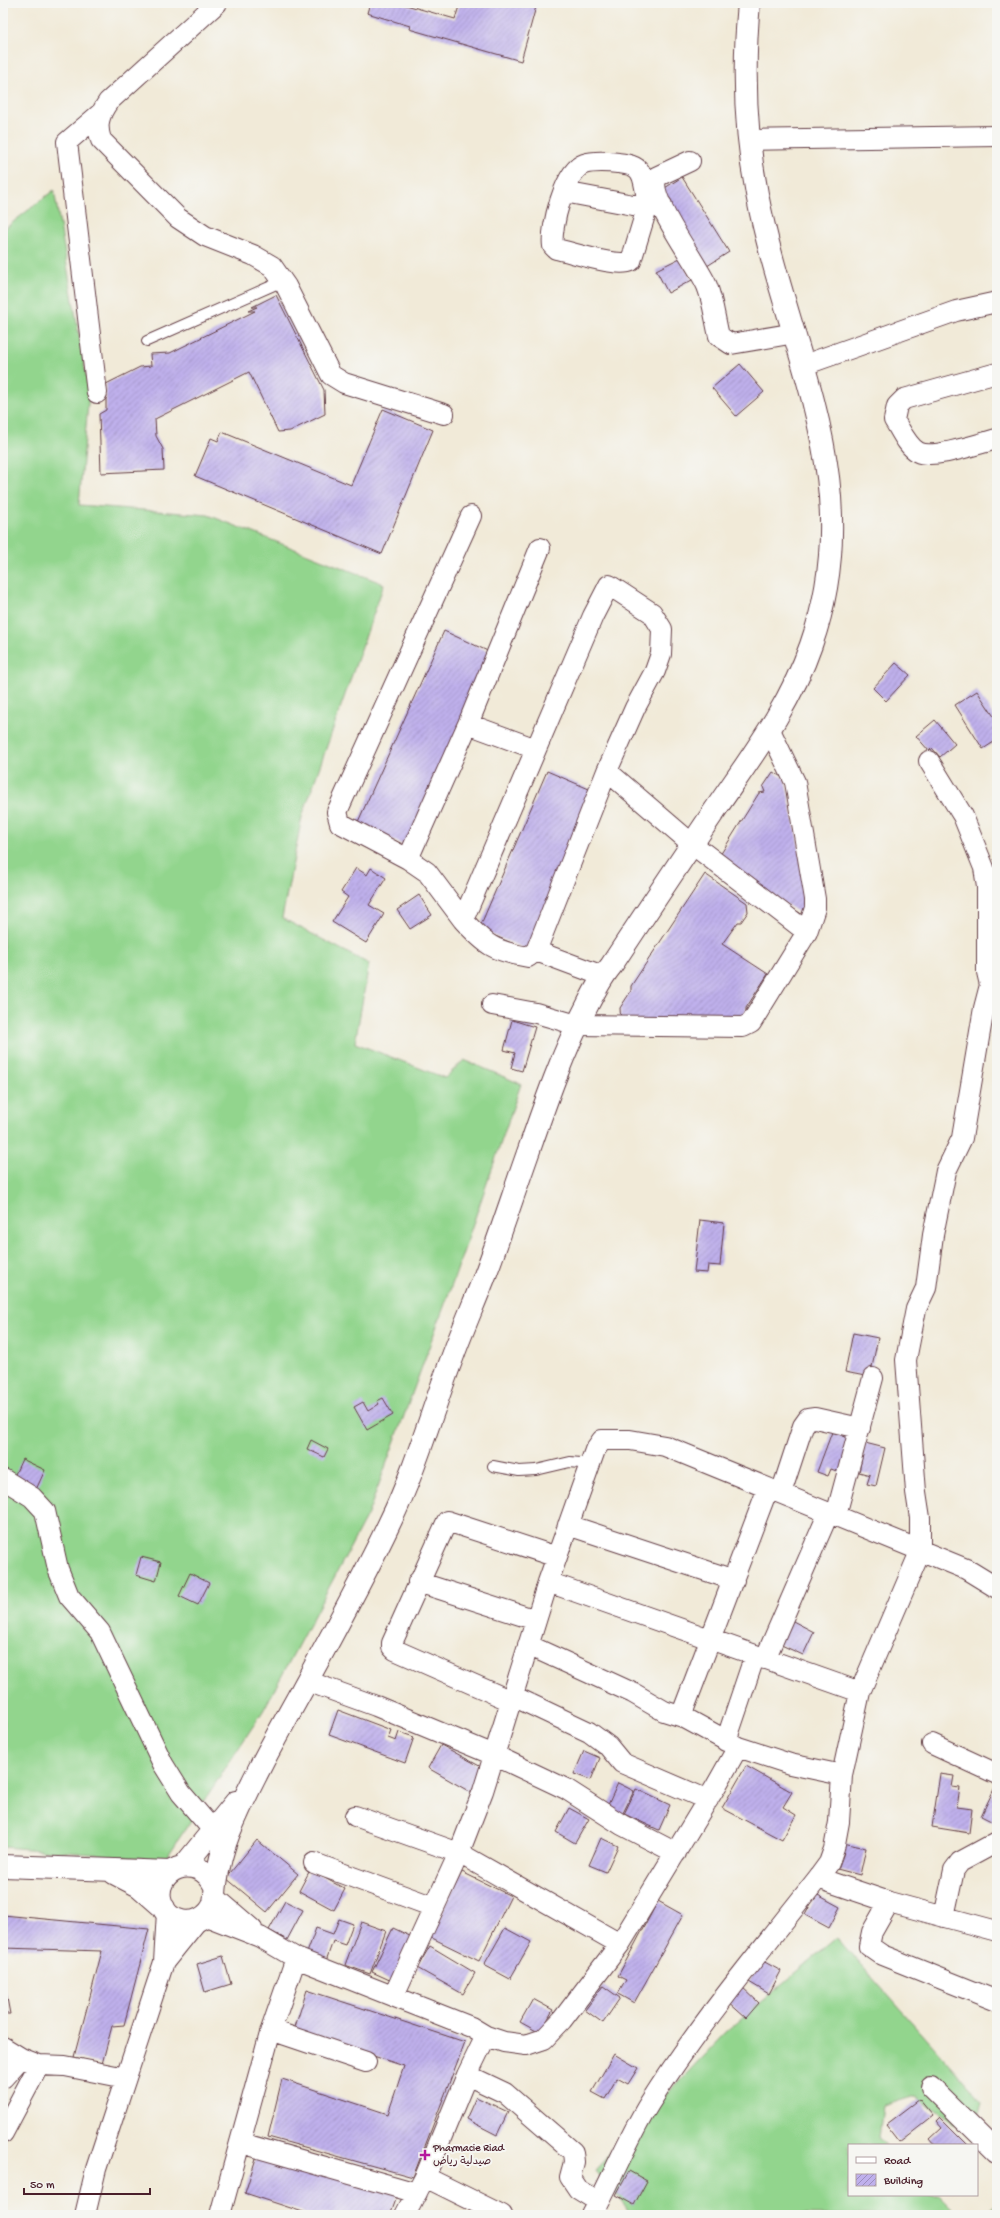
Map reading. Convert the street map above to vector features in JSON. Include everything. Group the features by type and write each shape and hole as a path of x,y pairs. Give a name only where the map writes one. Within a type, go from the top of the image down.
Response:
{"street":[{"path":"216,3 108,102 98,122 98,131 101,140 178,218 205,236 253,255 272,266 283,282 331,376 344,383 444,414"},
{"path":"164,1962 209,1905 227,1838 247,1789 307,1681 391,1521 577,1025 603,976 770,730 801,671 812,643 822,609 832,543 830,488 824,445 804,365 773,261 757,195 749,140 746,64 749,3"},
{"path":"97,393 66,142 102,112"},
{"path":"749,140 997,136"},
{"path":"690,161 656,177 654,183 655,205 631,261 626,264 610,262 556,249 553,246 552,238 554,221 564,192 573,173 584,164 615,162 633,166 640,172 655,205 676,235 707,286 718,336 725,342 731,344 795,333"},
{"path":"564,192 633,206 655,205"},
{"path":"804,365 956,311 997,302"},
{"path":"997,373 904,399 897,406 894,420 907,440 918,452 932,454 997,439"},
{"path":"463,920 593,616 609,585 652,613 662,629 660,654 655,671 635,708 607,771 536,950 528,957 508,954 484,943 463,920 427,872 408,859 340,823 337,812 471,516"},
{"path":"408,859 468,724 540,548"},
{"path":"468,724 536,749"},
{"path":"492,1005 536,1013 577,1025 743,1027 751,1023 807,932 815,908 815,899 795,782 770,730"},
{"path":"467,2075 506,2093 573,2152 574,2162 570,2177 595,2209 648,2105 694,2037 735,1981 829,1863 834,1849 839,1822 842,1775 860,1692 920,1552 920,1518 916,1492 906,1360 916,1309 926,1288 933,1235 946,1171 962,1138 984,1008 994,986 987,972 987,887 984,868 963,816 929,761"},
{"path":"607,771 692,844 807,932"},
{"path":"536,950 603,976"},
{"path":"209,1905 296,1958 394,1995 471,2027 486,2036 504,2042 526,2045 544,2039 562,2020 620,1944 708,1800 732,1744 760,1657 832,1514 860,1428 872,1378"},
{"path":"683,1718 683,1711 734,1580 803,1426 808,1419 815,1418 860,1428"},
{"path":"394,1995 459,1853 483,1791 548,1582 590,1464 597,1446 602,1440 630,1440 665,1446 832,1514 920,1552 966,1569 997,1588"},
{"path":"3,1479 32,1497 45,1511 58,1569 69,1596 100,1632 163,1764 174,1782 181,1793 212,1829"},
{"path":"557,1557 447,1521 418,1582 392,1647 589,1732 608,1746 622,1763 708,1800"},
{"path":"568,1525 734,1580"},
{"path":"418,1582 536,1620"},
{"path":"548,1582 860,1692"},
{"path":"528,1645 633,1692 664,1711 683,1718 732,1744 790,1764 842,1775"},
{"path":"307,1681 376,1706 494,1755 566,1789 622,1824 676,1853"},
{"path":"932,1744 997,1774"},
{"path":"85,2215 96,2169 164,1962 165,1910 160,1896 160,1890 165,1877 177,1869 247,1789"},
{"path":"355,1816 459,1853 620,1944"},
{"path":"944,1917 954,1870 960,1862 997,1842"},
{"path":"314,1863 434,1907"},
{"path":"3,1866 110,1871 177,1869 194,1866 203,1870 211,1877 209,1905"},
{"path":"110,1871 139,1886 165,1910 181,1921 209,1905"},
{"path":"818,1878 889,1902 997,1931"},
{"path":"889,1902 872,1932 869,1946 882,1955 997,2001"},
{"path":"220,2215 271,2030 296,1958"},
{"path":"271,2030 366,2062"},
{"path":"405,2215 421,2185 467,2075 486,2036"},
{"path":"3,2047 21,2058 40,2065 65,2066 126,2078"},
{"path":"3,2078 21,2058"},
{"path":"3,2133 40,2065"},
{"path":"931,2087 997,2152"},
{"path":"241,2143 421,2185 502,2215"}],"lane":[{"path":"148,341 283,282"},
{"path":"493,1466 519,1471 536,1470 570,1462 590,1464"}],"green space":[{"path":"54,190 89,393 79,505 208,515 384,584 302,817 282,918 369,964 355,1043 445,1078 464,1060 521,1084 453,1282 368,1514 263,1711 165,1860 3,1847 3,230"},
{"path":"837,1938 982,2101 973,2137 915,2096 883,2106 879,2137 885,2144 848,2144 848,2196 940,2196 959,2215 632,2215 595,2170 725,2033"},
{"path":"997,2203 997,2215 983,2215"}],"building":[{"path":"370,3 399,3 455,19 460,3 537,3 521,61 409,29 410,26 367,13"},
{"path":"682,177 729,252 704,268 657,193"},
{"path":"680,258 692,280 668,293 656,270"},
{"path":"276,295 324,390 325,414 290,431 278,432 249,372 155,419 156,436 163,449 164,470 101,473 99,414 106,410 106,384 140,367 151,366 150,354 170,353 255,311 248,311 257,307 252,307"},
{"path":"740,364 764,392 736,416 712,388"},
{"path":"383,409 433,430 382,554 195,476 211,438 218,441 222,432 351,485"},
{"path":"444,631 492,653 406,846 357,824"},
{"path":"896,663 910,675 886,701 873,688"},
{"path":"977,691 997,721 997,740 983,749 955,705"},
{"path":"935,720 955,744 940,757 932,748 929,751 916,736"},
{"path":"547,771 596,792 528,950 479,929"},
{"path":"773,772 785,779 811,905 803,915 717,860 759,793 765,792 763,787"},
{"path":"356,868 367,875 371,868 386,878 369,905 384,914 366,943 332,922 348,897 341,892"},
{"path":"705,874 747,903 748,912 741,922 738,922 722,944 768,974 746,1008 746,1018 621,1024 620,1008 631,991 631,986"},
{"path":"419,895 432,915 410,929 397,910"},
{"path":"512,1020 535,1027 522,1071 511,1068 515,1053 504,1050"},
{"path":"700,1220 724,1223 720,1266 708,1265 707,1273 694,1272"},
{"path":"853,1333 878,1338 870,1377 845,1372"},
{"path":"383,1398 393,1415 367,1430 354,1407 363,1402 368,1411 379,1404 377,1401"},
{"path":"832,1432 854,1440 842,1473 831,1469 828,1476 817,1472"},
{"path":"311,1440 328,1449 324,1457 307,1449"},
{"path":"865,1443 885,1448 876,1486 867,1484 870,1475 859,1472"},
{"path":"22,1459 45,1470 34,1494 11,1483"},
{"path":"141,1557 161,1562 156,1581 136,1575"},
{"path":"190,1573 209,1583 198,1605 179,1596"},
{"path":"789,1619 814,1632 803,1655 777,1643"},
{"path":"338,1710 391,1730 388,1738 396,1741 399,1732 414,1737 405,1763 329,1735"},
{"path":"441,1745 485,1769 472,1793 428,1768"},
{"path":"584,1751 600,1758 591,1780 574,1774"},
{"path":"746,1766 792,1792 783,1807 796,1815 782,1840 722,1808"},
{"path":"940,1774 954,1776 952,1787 960,1788 957,1807 972,1809 969,1833 932,1827"},
{"path":"618,1783 634,1791 622,1815 607,1807"},
{"path":"997,1783 997,1824 981,1816"},
{"path":"636,1789 670,1805 659,1830 624,1814"},
{"path":"569,1808 589,1819 575,1843 556,1832"},
{"path":"601,1838 618,1846 606,1872 589,1865"},
{"path":"257,1840 298,1874 267,1912 226,1878"},
{"path":"843,1843 866,1848 860,1875 837,1869"},
{"path":"310,1870 345,1889 334,1910 299,1891"},
{"path":"462,1872 511,1896 479,1961 430,1937"},
{"path":"816,1894 840,1907 829,1928 805,1915"},
{"path":"285,1901 303,1910 287,1940 269,1930"},
{"path":"658,1901 683,1915 634,2003 618,1994 626,1980 618,1976"},
{"path":"3,1915 149,1929 124,2025 112,2026 102,2064 74,2057 102,1951 3,1948"},
{"path":"339,1919 353,1924 345,1945 333,1941 326,1961 307,1953 316,1928 333,1934"},
{"path":"361,1922 386,1931 370,1974 345,1965"},
{"path":"393,1928 414,1938 394,1982 372,1972"},
{"path":"505,1928 531,1942 510,1979 484,1965"},
{"path":"430,1946 475,1973 463,1994 417,1968"},
{"path":"223,1956 231,1984 205,1992 197,1964"},
{"path":"761,1960 781,1971 769,1994 749,1982"},
{"path":"4,1982 10,2014 3,2014"},
{"path":"603,1986 620,1998 603,2023 585,2010"},
{"path":"741,1986 759,2003 746,2018 727,2001"},
{"path":"307,1990 465,2042 413,2177 268,2137 282,2079 388,2114 404,2066 294,2030"},
{"path":"533,1999 553,2010 540,2033 520,2022"},
{"path":"614,2054 638,2068 628,2084 617,2078 605,2099 592,2092"},
{"path":"476,2097 508,2112 497,2135 466,2119"},
{"path":"919,2099 933,2116 900,2142 886,2124"},
{"path":"940,2117 967,2144 934,2144 930,2139 942,2128 936,2121"},
{"path":"258,2152 398,2193 390,2215 312,2215 245,2193"},
{"path":"629,2171 647,2181 634,2205 616,2195"}],"place":[{"name":"Pharmacie Riad صيدلية رياض","path":"425,2155"}]}
